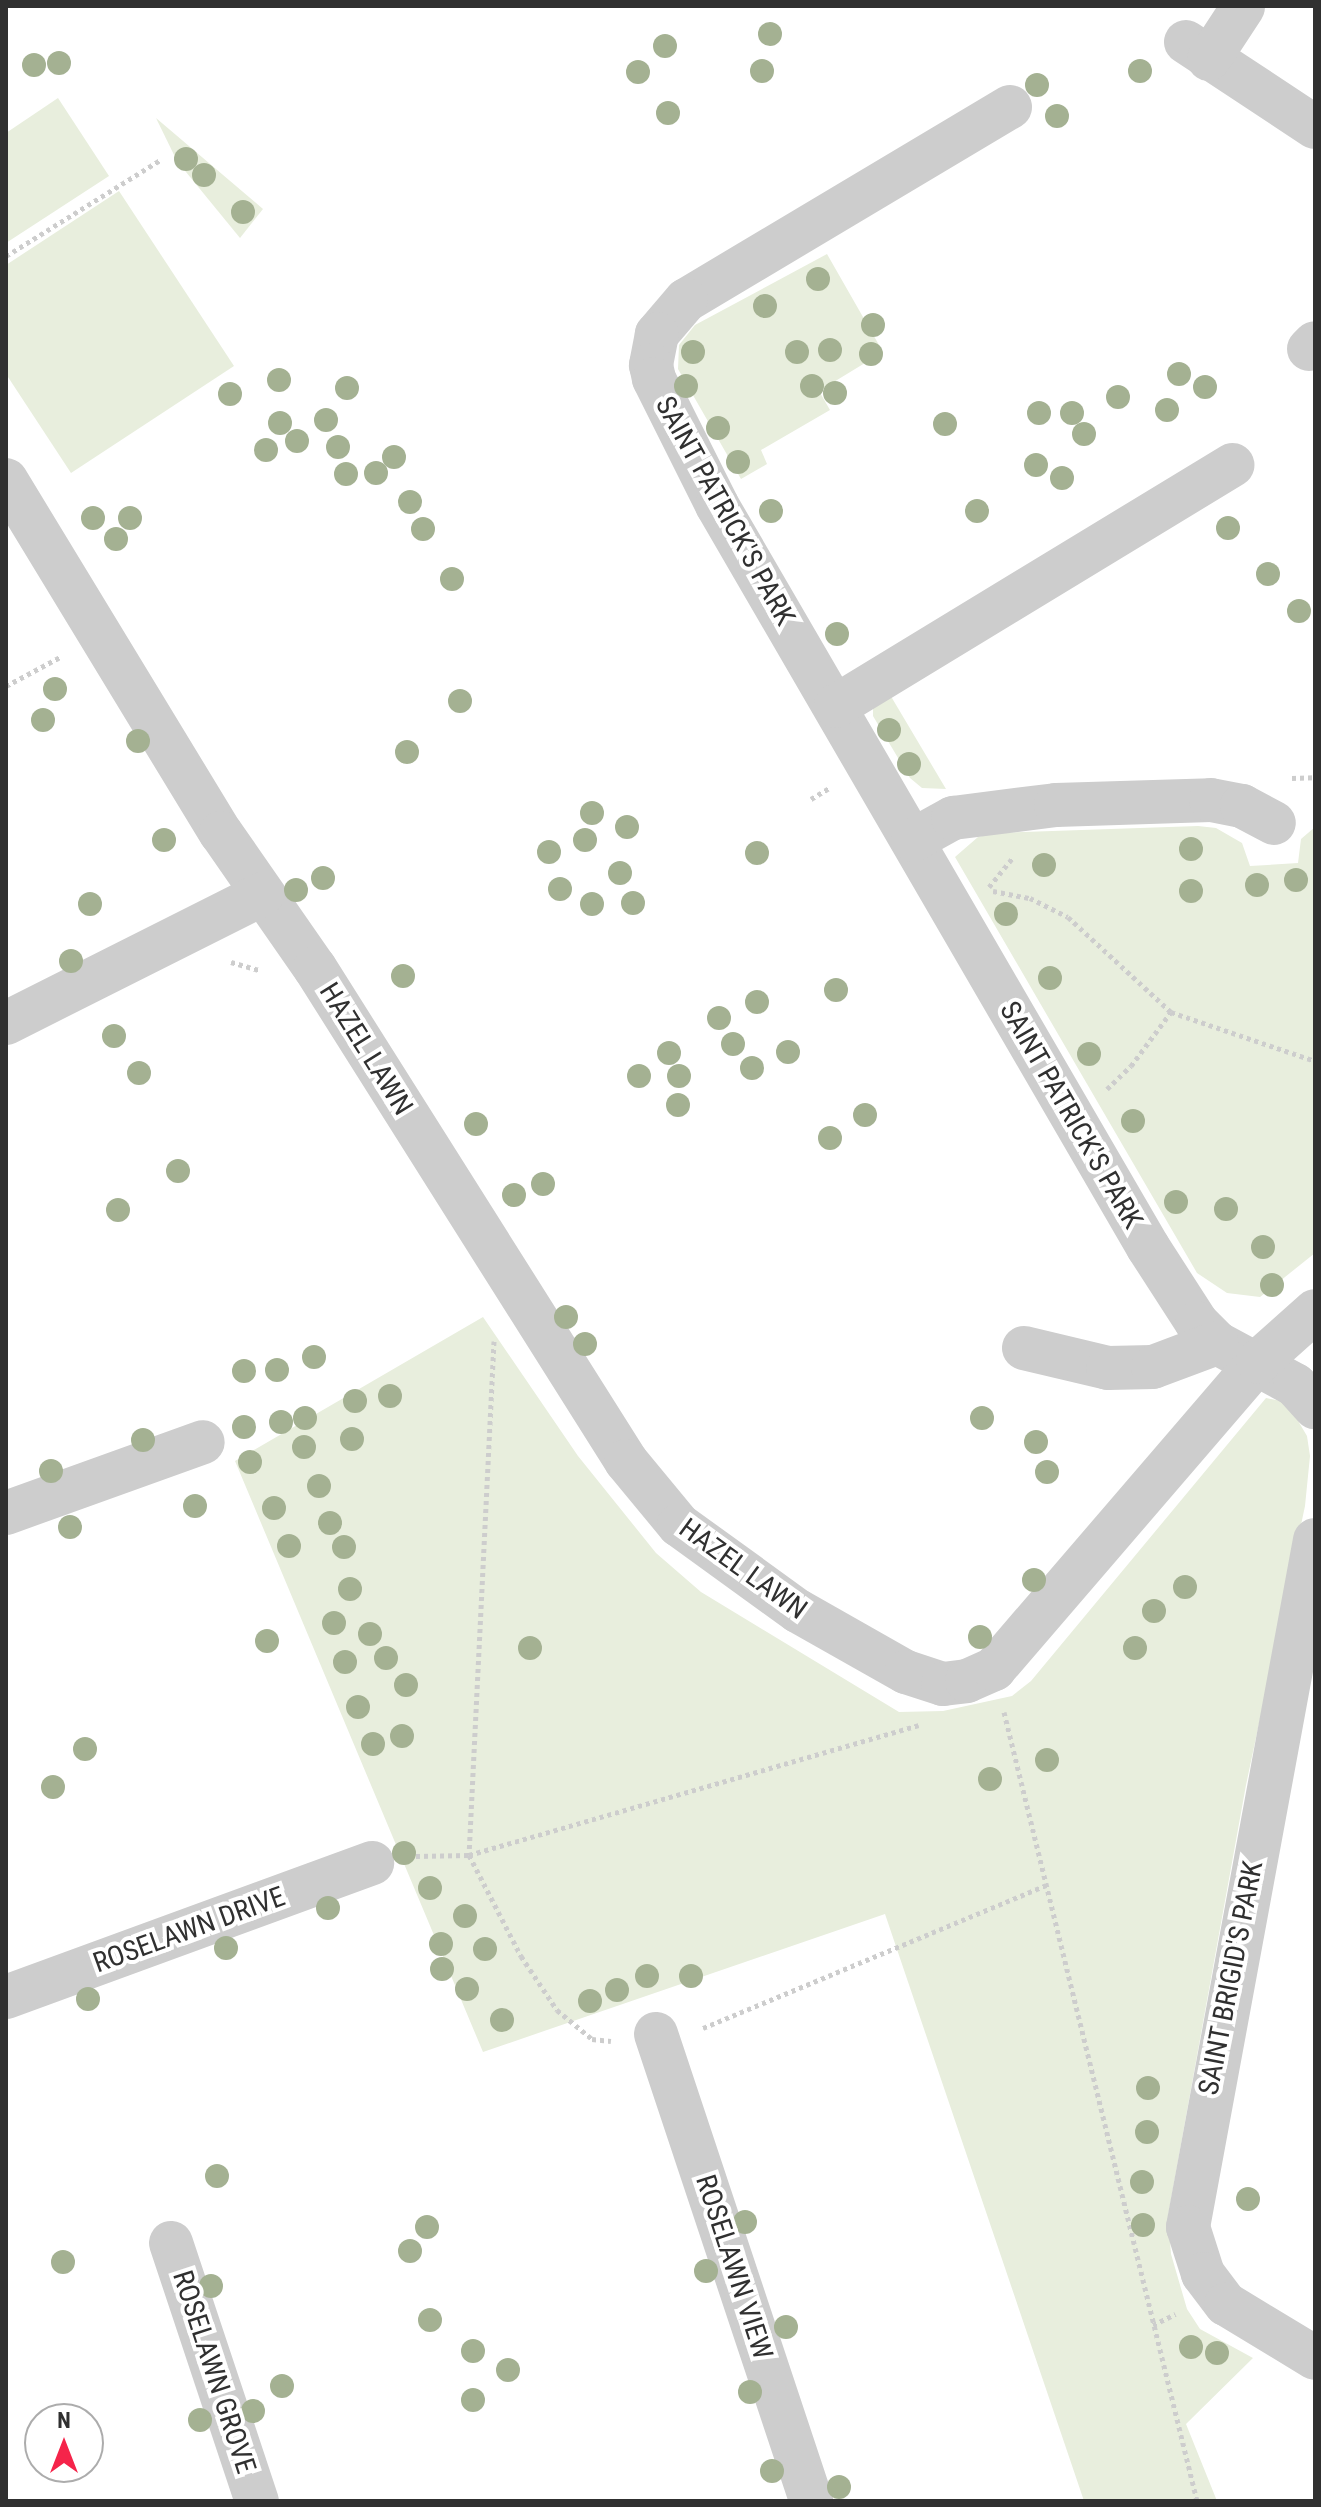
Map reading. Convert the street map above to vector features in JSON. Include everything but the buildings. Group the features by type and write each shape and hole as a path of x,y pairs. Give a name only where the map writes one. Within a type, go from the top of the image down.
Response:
{"street":[{"path":"1242,6 1198,51 1313,121"},
{"name":"SAINT PATRICK'S PARK","path":"1010,107 686,300 657,334 651,365 670,420 1148,1247 1197,1323 1217,1343 1258,1362"},
{"path":"836,706 1232,465"},
{"name":"HAZEL LAWN","path":"6,480 262,894 654,1498 741,1575 906,1672 943,1684"},
{"path":"913,840 953,818 1056,805 1211,800 1242,806 1274,823"},
{"path":"6,1023 262,894"},
{"path":"943,1684 994,1669 1258,1362 1315,1311"},
{"path":"1024,1348 1108,1368 1153,1367 1217,1343"},
{"path":"1258,1362 1295,1385 1315,1407"},
{"path":"6,1513 203,1442"},
{"name":"SAINT BRIGID'S PARK","path":"1315,1540 1188,2227 1203,2274 1226,2304 1315,2358"},
{"name":"ROSELAWN DRIVE","path":"6,1997 372,1863"},
{"name":"ROSELAWN VIEW","path":"656,2034 811,2501"},
{"name":"ROSELAWN GROVE","path":"171,2243 257,2501"}],"path":[{"path":"6,256 160,160"},
{"path":"6,686 103,634"},
{"path":"945,893 1015,893 1045,904 1068,917 1171,1012 1315,1061"},
{"path":"222,960 268,974"},
{"path":"1071,1115 1117,1081 1171,1012"},
{"path":"494,1332 469,1855 521,1956 557,2010 592,2039 633,2040 705,2028 1046,1885"},
{"path":"994,1669 1197,2501"},
{"path":"372,1863 469,1855 917,1728 937,1706 943,1684"},
{"path":"1153,2325 1187,2309"}],"green space":[{"path":"58,98 109,176 6,243 6,133"},
{"path":"156,118 263,209 240,238 177,161"},
{"path":"119,191 234,366 71,473 6,374 6,265"},
{"path":"827,254 883,352 819,391 830,410 761,450 767,464 741,479 678,369 679,345 695,325"},
{"path":"886,688 946,789 922,788 910,778 873,716 873,705"},
{"path":"1198,826 1216,828 1242,843 1250,866 1298,863 1301,839 1315,827 1315,1253 1260,1297 1227,1293 1197,1273 955,857 978,837 995,833"},
{"path":"483,1317 578,1456 656,1553 701,1592 899,1712 943,1711 1012,1696 1031,1681 1266,1398 1281,1401 1294,1414 1307,1436 1310,1456 1305,1506 1246,1785 1168,2216 1171,2254 1187,2309 1200,2329 1253,2358 1186,2424 1217,2501 1084,2501 885,1914 483,2052 235,1461"}]}
